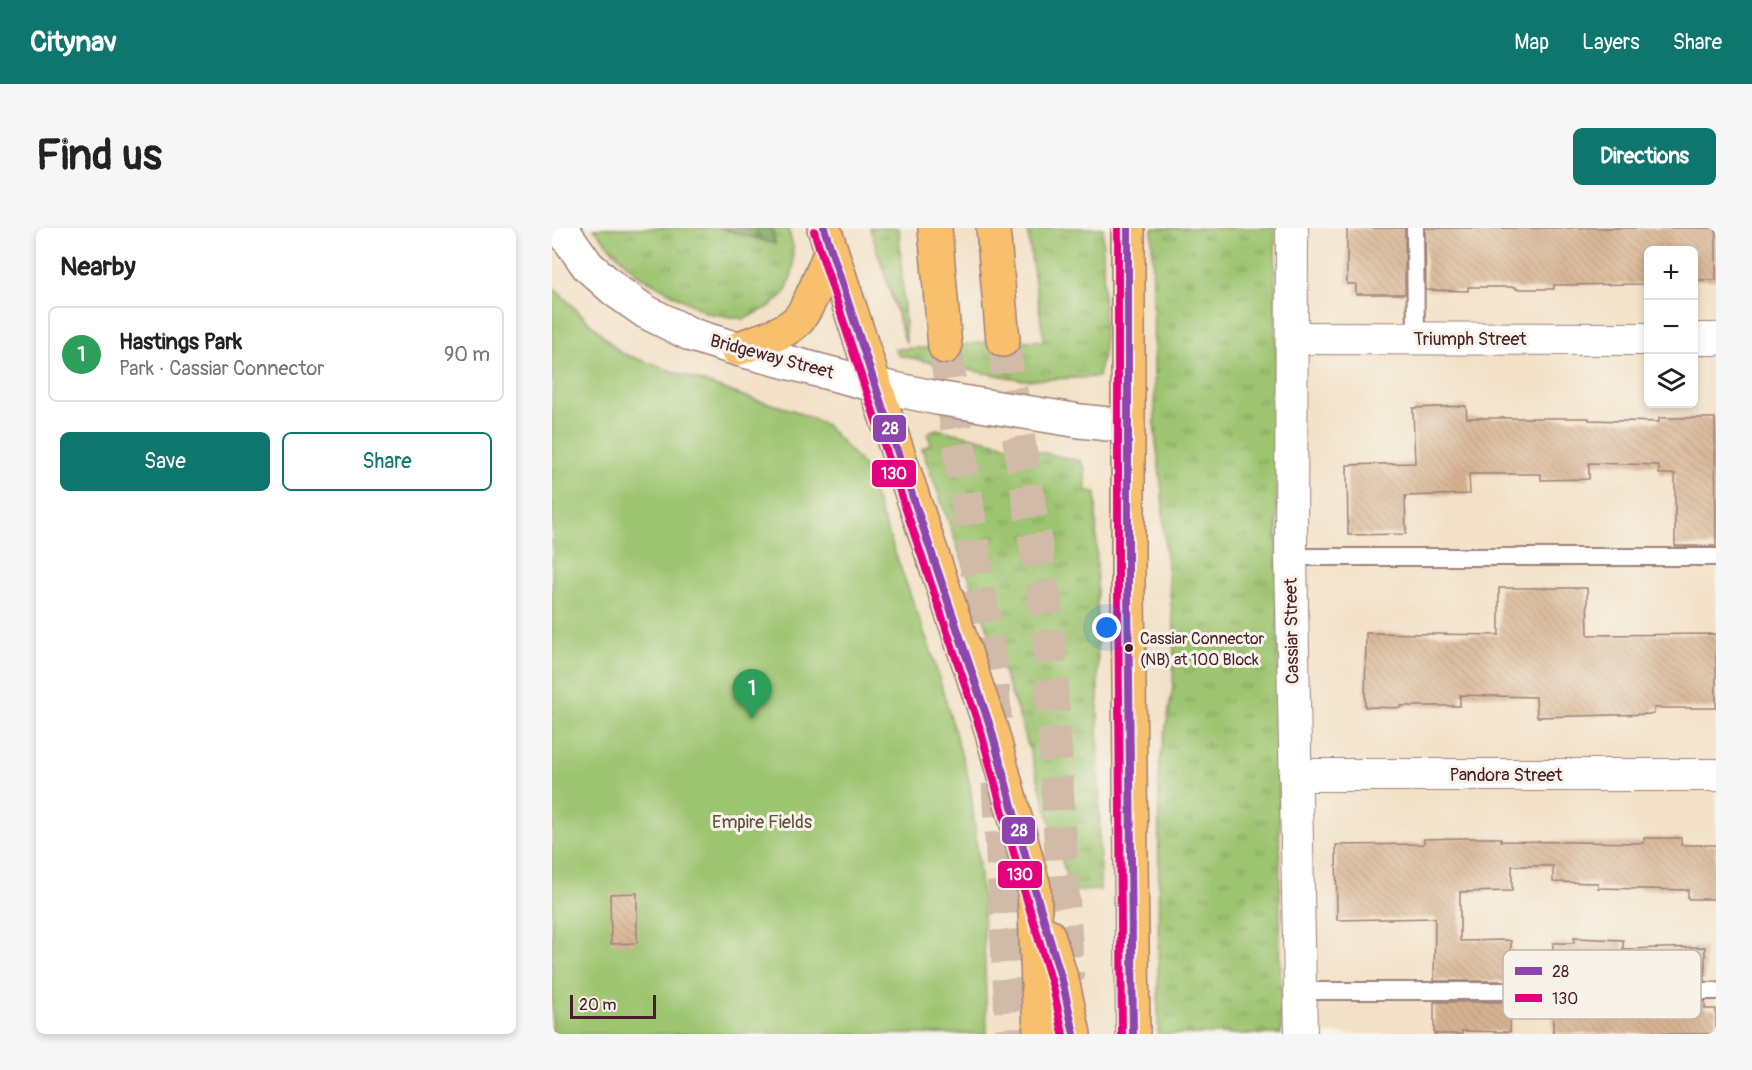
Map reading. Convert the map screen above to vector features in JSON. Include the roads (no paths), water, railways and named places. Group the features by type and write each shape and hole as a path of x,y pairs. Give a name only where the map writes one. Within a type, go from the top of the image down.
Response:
{"main road":[{"path":"935,228 945,347"},
{"path":"993,228 1003,340"},
{"path":"1128,228 1128,594 1133,1034"},
{"path":"737,349 781,332 798,321 827,240"},
{"path":"827,240 991,729 1063,984 1074,1034"},
{"path":"1034,887 1040,1034"}],"street":[{"name":"Bridgeway Street","path":"561,228 588,266 616,291 646,312 692,335 875,385 938,398 1080,421 1128,426"},
{"name":"Cassiar Street","path":"1292,228 1291,557 1301,1034"},
{"name":"Triumph Street","path":"1292,338 1644,339"},
{"path":"1698,339 1716,339"},
{"name":"Pandora Street","path":"1295,775 1716,776"}],"lane":[{"path":"1415,228 1416,339"},
{"path":"1291,557 1716,557"},
{"path":"1299,991 1503,991"}],"tunnel":[{"path":"1003,340 1048,622 1068,981"},
{"path":"945,347 993,684 996,729"},
{"path":"998,783 1012,1034"}],"place":[{"name":"Cassiar Connector (NB) at 100 Block","path":"1129,648"},
{"name":"Hastings Park","path":"752,719"}],"park label":[{"name":"Empire Fields","path":"762,822"}]}
